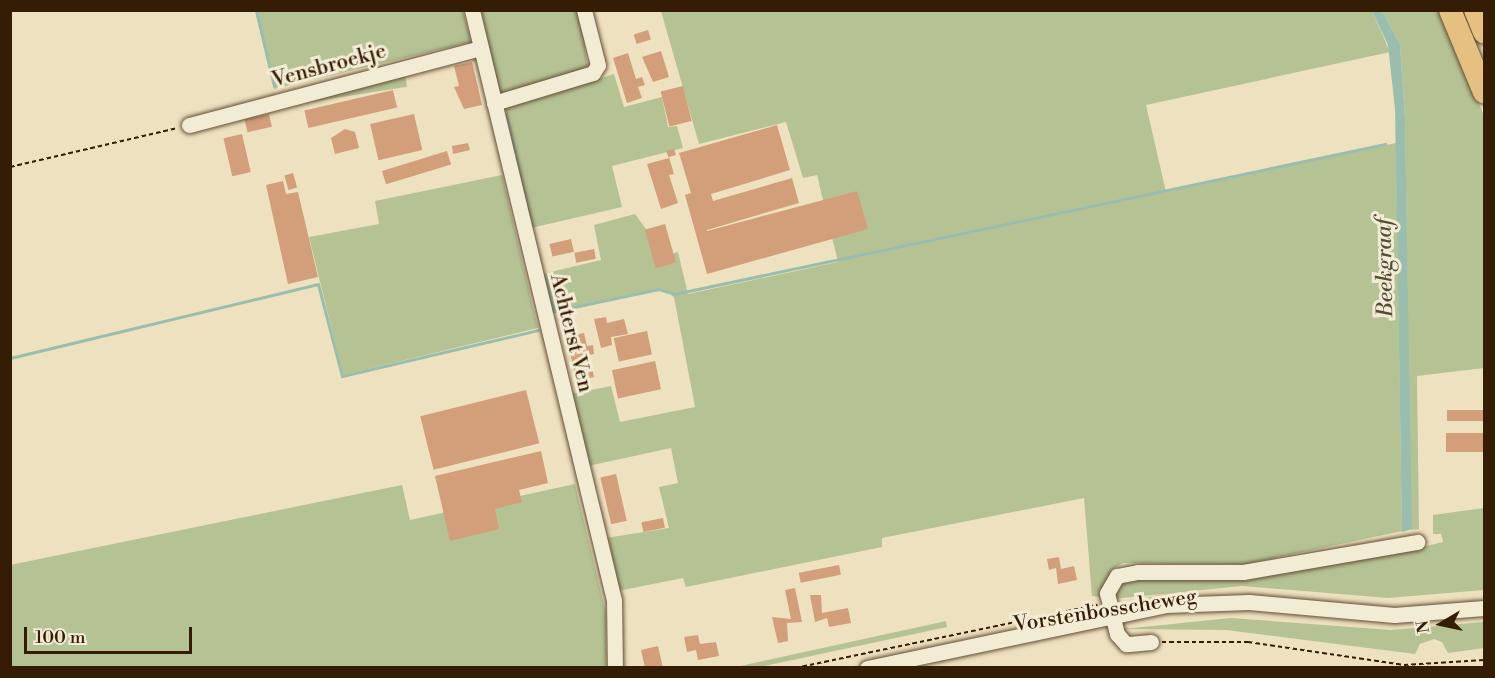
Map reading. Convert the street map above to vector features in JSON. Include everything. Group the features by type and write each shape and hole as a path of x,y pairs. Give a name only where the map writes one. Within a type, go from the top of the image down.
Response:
{"highway":[{"path":"1450,10 1485,92"},
{"path":"1475,10 1485,32"}],"street":[{"name":"Achterst Ven","path":"472,10 614,600 615,668"},
{"path":"494,104 593,73 598,65 584,10"},
{"name":"Vensbroekje","path":"189,125 480,48"},
{"name":"Vorstenbosscheweg","path":"1110,616 1107,594 1117,576 1126,573 1243,572 1418,542"},
{"name":"Vorstenbosscheweg","path":"867,668 1110,616 1217,602 1394,615 1485,608"},
{"path":"1110,616 1126,644 1151,642"}],"path":[{"path":"10,167 189,125"},
{"path":"1151,642 1248,642 1366,663 1425,664 1485,660"}],"shaded area":[{"path":"255,11 463,11 471,42 274,89"},
{"path":"480,11 580,11 588,70 499,94"},
{"path":"661,11 1372,11 1390,52 1146,105 1166,192 1396,143 1402,531 1247,564 1123,563 1113,569 1101,597 1092,596 1084,498 882,538 882,547 686,587 683,578 618,591 606,538 669,528 659,487 678,483 671,448 588,466 571,394 611,386 620,422 695,407 674,297 663,289 552,314 542,274 601,260 594,225 635,214 646,229 654,259 678,252 688,294 838,262 817,175 803,178 786,122 699,144"},
{"path":"1372,11 1382,11 1400,44 1405,118 1412,529 1402,532 1395,109 1388,45"},
{"path":"1382,11 1440,11 1484,116 1484,368 1417,376 1419,529 1411,530 1405,118 1400,44"},
{"path":"405,74 407,87 301,104 299,91"},
{"path":"614,74 624,107 662,97 668,127 677,126 683,148 612,166 622,207 531,228 506,108"},
{"path":"502,175 538,328 343,375 309,237 379,224 375,201"},
{"path":"575,484 606,613 606,667 11,667 10,565 402,485 410,520"},
{"path":"1484,508 1484,590 1388,598 1242,586 1112,599 1121,578 1410,550 1443,542 1441,534 1433,534 1433,515"},
{"path":"1231,618 1391,630 1484,622 1484,648 1448,653 1442,642 1434,639 1420,644 1415,654 1226,630 1123,629"},
{"path":"946,621 947,627 760,667 736,667"}],"building":[{"path":"648,30 651,40 637,44 634,34"},
{"path":"661,51 669,77 653,82 642,57"},
{"path":"628,53 636,79 642,77 645,85 638,87 642,98 627,103 613,58"},
{"path":"472,62 482,105 464,109 454,87 459,86 454,66"},
{"path":"683,86 692,121 669,126 661,92"},
{"path":"393,90 397,108 308,128 304,110"},
{"path":"269,114 272,127 248,132 245,120"},
{"path":"414,114 422,150 378,160 370,124"},
{"path":"777,125 790,170 711,194 713,201 792,178 799,203 707,231 857,191 868,229 707,274 685,195 691,193 679,153"},
{"path":"345,129 355,132 359,148 335,154 331,138"},
{"path":"242,134 251,172 232,176 223,138"},
{"path":"468,143 470,150 453,154 452,146"},
{"path":"674,149 676,155 669,157 674,174 669,175 678,203 661,209 647,164 669,158 666,151"},
{"path":"447,151 451,164 386,184 382,171"},
{"path":"293,173 297,187 288,190 284,175"},
{"path":"283,181 286,194 298,192 318,277 288,284 266,185"},
{"path":"665,224 676,262 656,268 645,230"},
{"path":"571,239 574,252 552,257 550,244"},
{"path":"594,249 596,259 576,263 574,253"},
{"path":"606,317 607,323 624,319 628,334 611,337 612,345 601,348 594,319"},
{"path":"647,331 652,354 619,362 614,338"},
{"path":"584,333 587,346 593,345 594,354 589,355 594,377 576,381 567,337"},
{"path":"655,361 661,389 618,399 612,370"},
{"path":"526,390 539,443 434,470 420,416"},
{"path":"1447,410 1484,410 1484,421 1447,421"},
{"path":"1446,433 1484,433 1484,452 1446,452"},
{"path":"541,451 548,483 519,490 522,502 495,509 499,529 450,541 435,476"},
{"path":"616,474 627,521 611,524 600,478"},
{"path":"663,518 665,528 643,532 641,522"},
{"path":"1059,557 1061,569 1074,566 1077,580 1058,584 1056,568 1049,570 1047,559"},
{"path":"839,565 841,575 801,583 799,573"},
{"path":"795,588 802,622 787,623 788,641 778,643 772,617 791,619 785,590"},
{"path":"810,595 821,595 822,613 848,608 851,623 829,627 827,618 815,622"},
{"path":"698,635 700,644 716,642 719,656 698,660 696,650 687,652 684,637"},
{"path":"658,646 663,668 645,668 641,650"}],"waterway":[{"path":"256,10 274,86"},
{"path":"506,114 515,152"},
{"path":"545,278 554,311 659,289 674,294 1385,144"},
{"path":"516,158 532,225"},
{"path":"10,358 318,284 342,376 538,330"}],"water label":[{"name":"Beekgraaf","path":"1385,268"}]}
